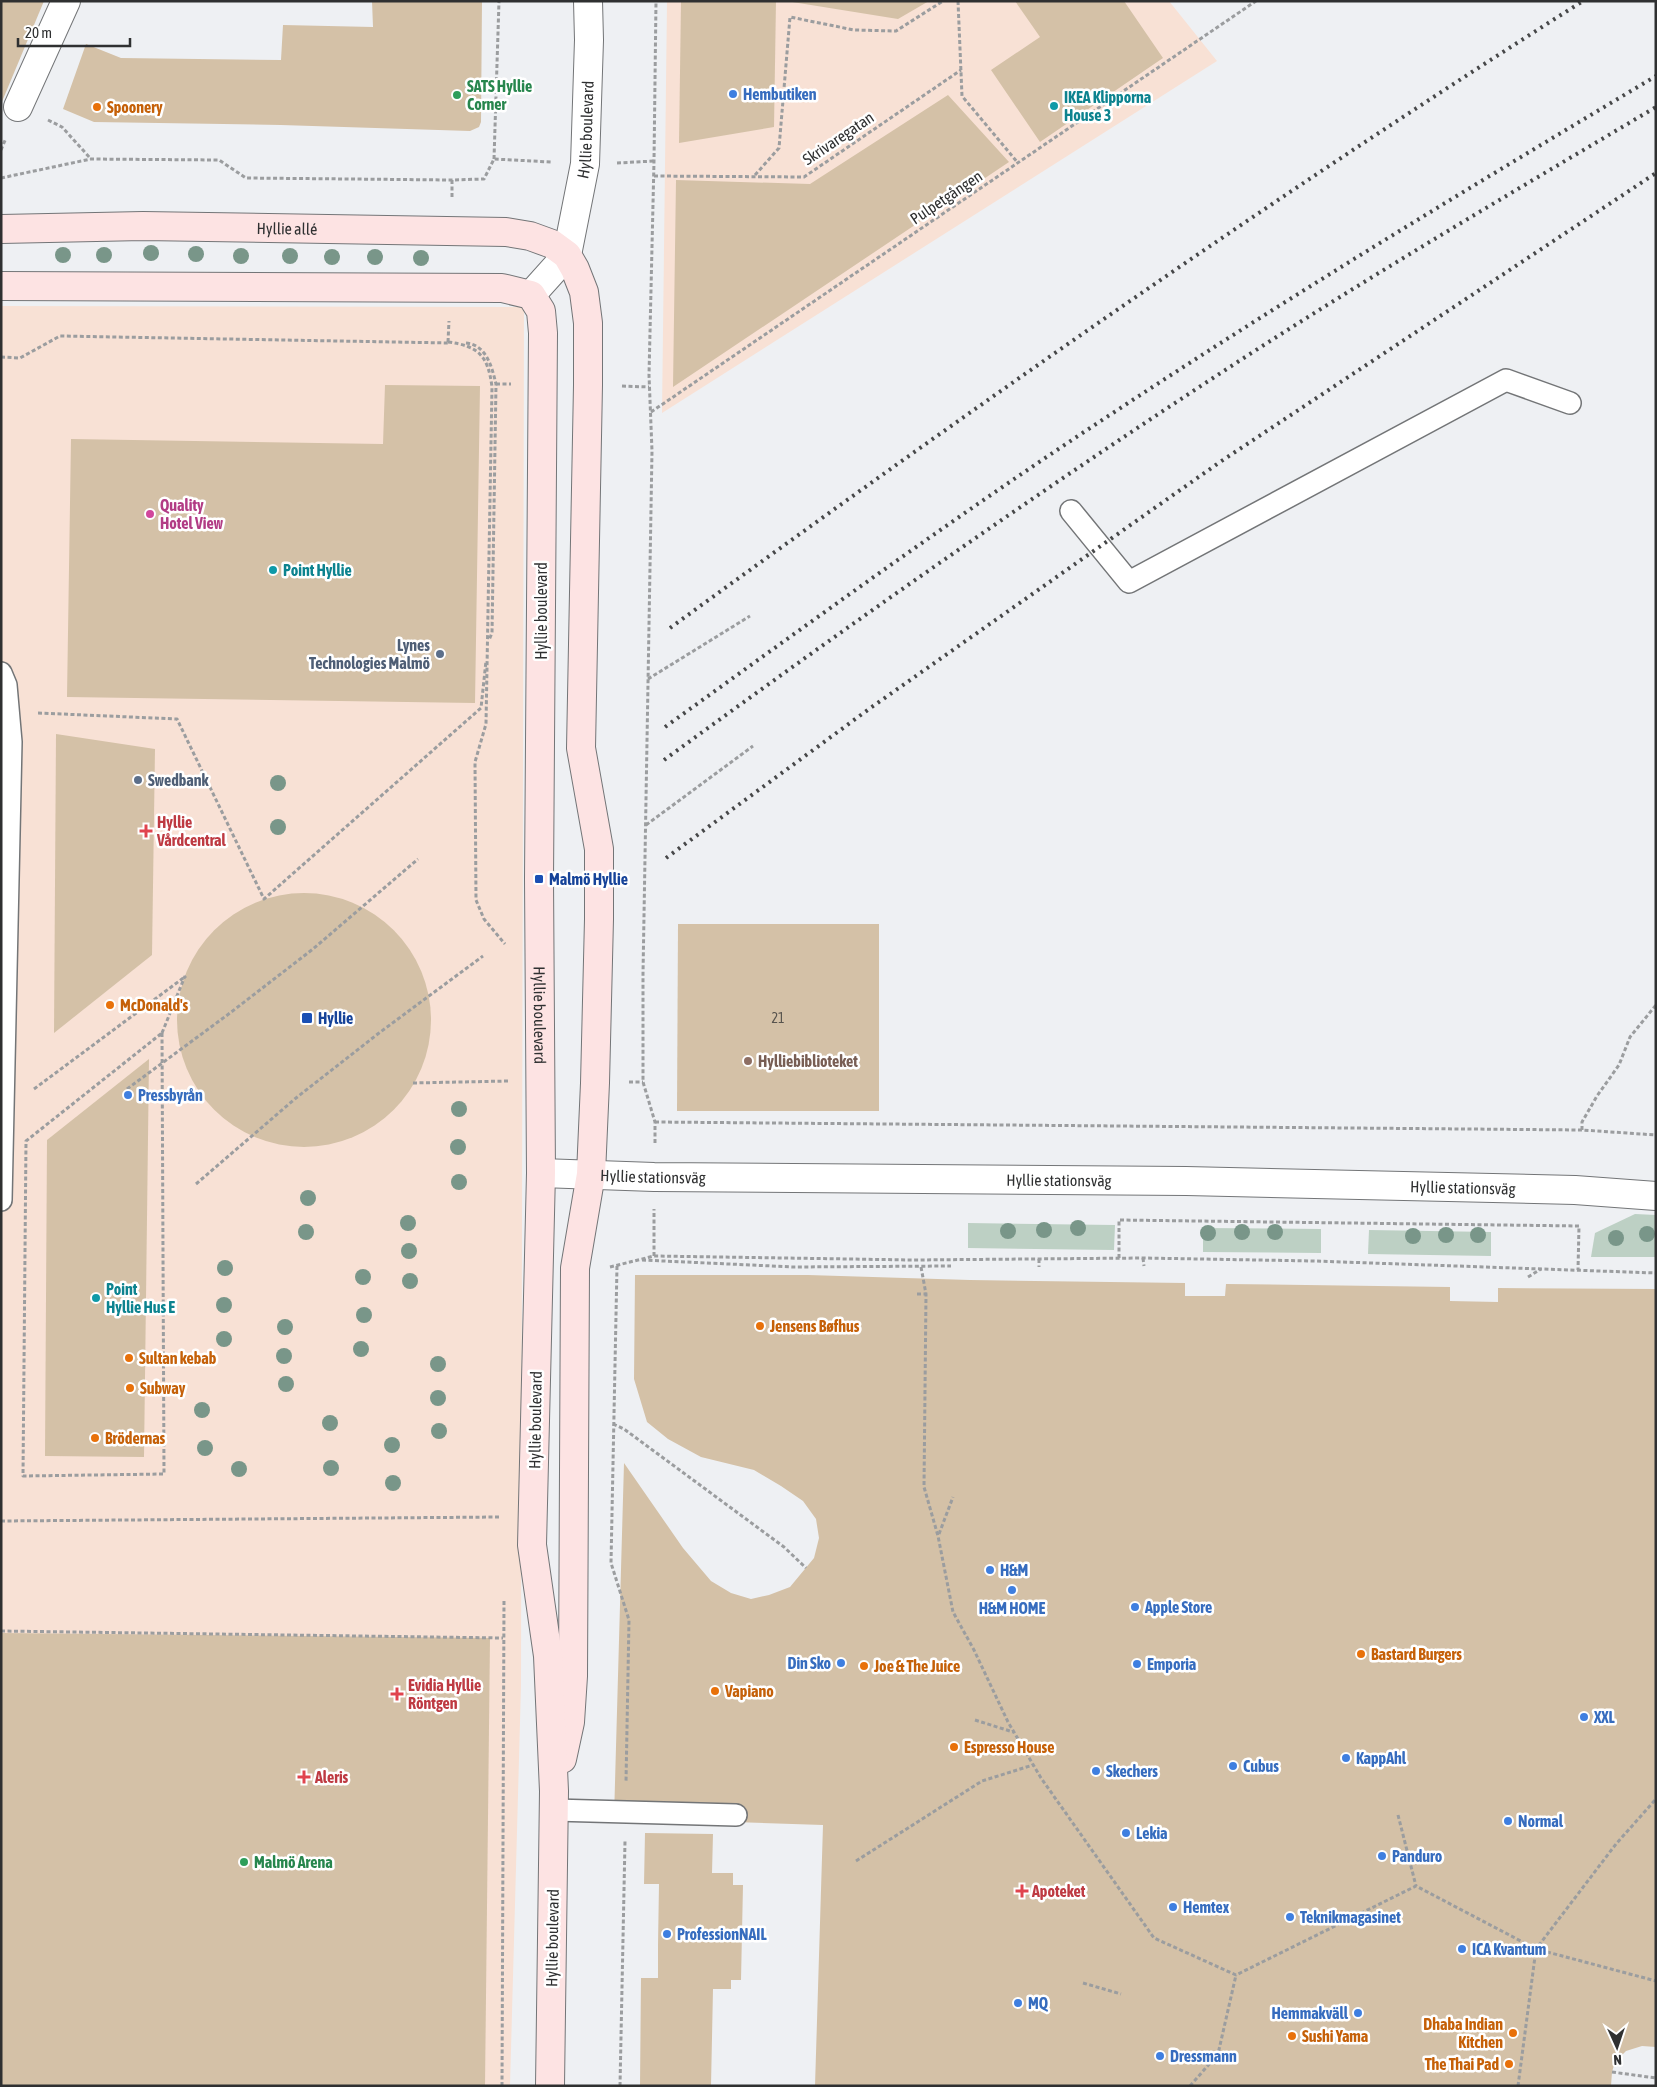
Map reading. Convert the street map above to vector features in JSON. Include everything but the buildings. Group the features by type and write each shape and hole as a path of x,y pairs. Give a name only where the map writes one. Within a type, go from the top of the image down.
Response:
{"street":[{"path":"18,107 66,1"},
{"name":"Hyllie boulevard","path":"554,1800 570,1722 573,1686 575,1268 591,1174 596,1083 599,849 581,748 588,323 584,292 575,269 567,256 585,164 589,40 588,1"},
{"name":"Hyllie allé","path":"1,229 143,226 506,232 530,236 545,242 567,256"},
{"path":"1,286 502,288 531,295 567,256"},
{"name":"Hyllie boulevard","path":"531,295 541,311 543,333 539,860 541,1172 532,1545 548,1656 554,1800 550,2086"},
{"name":"Hyllie stationsväg","path":"541,1172 654,1177 1186,1181 1575,1190 1656,1196"},
{"name":"Hyllie stationsväg","path":"1575,1190 1656,1187"}],"lane":[{"path":"1071,512 1129,582 1506,380 1570,403"},
{"path":"1,1200 11,742 3,681"},
{"path":"554,1800 626,1812 736,1815"}],"path":[{"path":"1,178 91,160 219,160 246,178 484,179 494,159 499,1"},
{"path":"656,1 649,375 652,451 643,1082 655,1122 1582,1130 1656,1135"},
{"path":"754,176 779,148 790,17 854,30 896,32 944,1"},
{"path":"958,1 962,96 1018,163"},
{"name":"Pulpetgången","path":"650,412 1256,1"},
{"name":"Skrivaregatan","path":"654,176 804,177 961,70"},
{"path":"18,107 62,126 91,160"},
{"path":"494,159 585,164 654,161"},
{"path":"1,358 20,358 60,336 448,342 467,345 483,357 490,370 492,387 486,724 475,762 476,900 484,919 503,940 506,947"},
{"path":"648,680 750,616"},
{"path":"8,712 177,719 264,899 481,708 488,640"},
{"path":"646,825 753,746"},
{"path":"127,1089 313,949 418,859"},
{"path":"196,1184 296,1098 379,1032 483,956"},
{"path":"3,1091 32,1090 186,976 162,1033 164,1474 23,1476 26,1141 162,1033"},
{"path":"1582,1130 1582,1122 1597,1096 1619,1065 1630,1037 1656,1005"},
{"path":"413,1083 510,1081"},
{"path":"1119,1258 1120,1220 1580,1226 1578,1270"},
{"path":"654,1256 913,1260 1143,1258 1314,1261 1656,1273"},
{"path":"1039,1258 1039,1267"},
{"path":"1143,1258 1144,1266"},
{"path":"636,1260 794,1267 951,1266"},
{"path":"617,1266 611,1563 628,1620 620,2086"},
{"path":"921,1267 926,1294 924,1487 938,1536 953,1612 974,1650 1008,1722 1033,1765 1154,1938 1236,1975"},
{"path":"1528,1277 1542,1269"},
{"path":"917,1294 926,1294"},
{"path":"613,1424 624,1429 776,1542 806,1568"},
{"path":"938,1536 953,1497"},
{"path":"1,1521 504,1517"},
{"path":"1,1631 504,1638 502,2086"},
{"path":"975,1720 1016,1733"},
{"path":"856,1861 982,1781 1033,1765"},
{"path":"1518,2086 1536,1949 1616,1844 1656,1799"},
{"path":"1398,1815 1416,1886 1536,1949 1656,1981"},
{"path":"1236,1975 1416,1886"},
{"path":"1190,2086 1218,2054 1236,1975"},
{"path":"1083,1983 1121,1994"},
{"path":"1612,2072 1656,2078"}],"shaded area":[{"path":"667,1 1169,1 1217,61 662,413"},
{"path":"1,306 524,307 521,1686 510,2086 1,2086"}],"green space":[{"path":"1635,1214 1656,1215 1656,1257 1591,1257 1595,1233"},
{"path":"968,1223 1115,1225 1114,1250 968,1248"},
{"path":"1203,1228 1321,1229 1321,1253 1203,1252"},
{"path":"1369,1230 1491,1232 1491,1256 1368,1254"}],"railway":[{"path":"670,628 894,466 1121,307 1351,152 1583,1"},
{"path":"665,727 1061,447 1252,323 1520,157 1656,76"},
{"path":"664,760 956,552 1178,401 1353,289 1656,107"},
{"path":"666,858 869,709 1220,462 1656,173"}],"place":[{"name":"Hembutiken","path":"733,94"},
{"name":"SATS Hyllie Corner","path":"457,95"},
{"name":"IKEA Klipporna House 3","path":"1054,106"},
{"name":"Spoonery","path":"97,107"},
{"name":"Quality Hotel View","path":"150,514"},
{"name":"Point Hyllie","path":"273,570"},
{"name":"Lynes Technologies Malmö","path":"440,654"},
{"name":"Swedbank","path":"138,780"},
{"name":"Hyllie Vårdcentral","path":"146,831"},
{"name":"Malmö Hyllie","path":"539,879"},
{"name":"McDonald's","path":"110,1005"},
{"name":"Hyllie","path":"307,1018"},
{"name":"Hylliebiblioteket","path":"748,1061"},
{"name":"Pressbyrån","path":"128,1095"},
{"name":"Point Hyllie Hus E","path":"96,1298"},
{"name":"Jensens Bøfhus","path":"760,1326"},
{"name":"Sultan kebab","path":"129,1358"},
{"name":"Subway","path":"130,1388"},
{"name":"Brödernas","path":"95,1438"},
{"name":"H&M","path":"990,1570"},
{"name":"H&M HOME","path":"1012,1590"},
{"name":"Apple Store","path":"1135,1607"},
{"name":"Bastard Burgers","path":"1361,1654"},
{"name":"Din Sko","path":"841,1663"},
{"name":"Emporia","path":"1137,1664"},
{"name":"Joe & The Juice","path":"864,1666"},
{"name":"Vapiano","path":"715,1691"},
{"name":"Evidia Hyllie Röntgen","path":"397,1694"},
{"name":"XXL","path":"1584,1717"},
{"name":"Espresso House","path":"954,1747"},
{"name":"KappAhl","path":"1346,1758"},
{"name":"Cubus","path":"1233,1766"},
{"name":"Skechers","path":"1096,1771"},
{"name":"Aleris","path":"304,1777"},
{"name":"Normal","path":"1508,1821"},
{"name":"Lekia","path":"1126,1833"},
{"name":"Panduro","path":"1382,1856"},
{"name":"Malmö Arena","path":"244,1862"},
{"name":"Apoteket","path":"1022,1891"},
{"name":"Hemtex","path":"1173,1907"},
{"name":"Teknikmagasinet","path":"1290,1917"},
{"name":"ProfessionNAIL","path":"667,1934"},
{"name":"ICA Kvantum","path":"1462,1949"},
{"name":"MQ","path":"1018,2003"},
{"name":"Hemmakväll","path":"1358,2013"},
{"name":"Dhaba Indian Kitchen","path":"1513,2033"},
{"name":"Sushi Yama","path":"1292,2036"},
{"name":"Dressmann","path":"1160,2056"},
{"name":"The Thai Pad","path":"1509,2064"}]}
